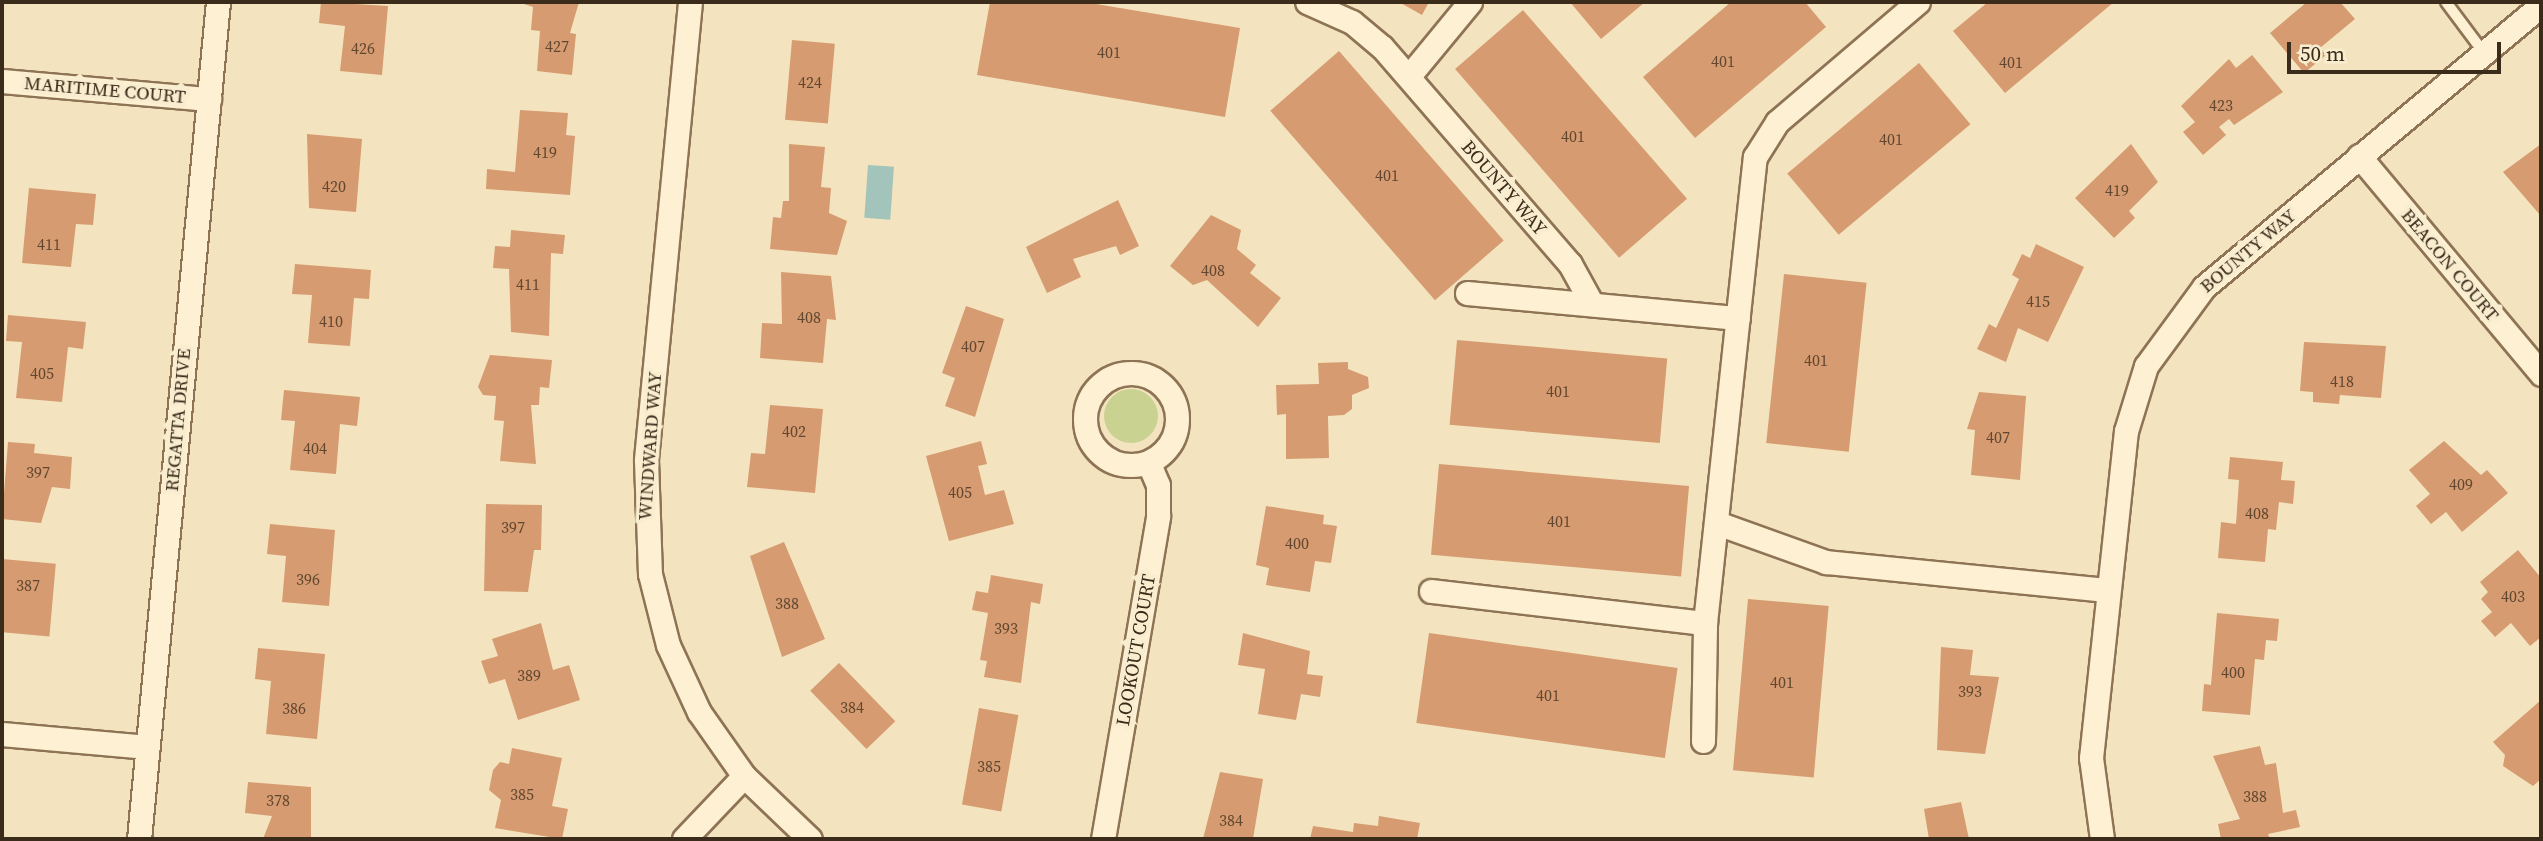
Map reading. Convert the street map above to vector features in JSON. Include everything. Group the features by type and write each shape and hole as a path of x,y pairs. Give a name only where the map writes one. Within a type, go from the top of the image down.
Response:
{"street":[{"name":"REGATTA DRIVE","path":"139,839 218,2"},
{"name":"WINDWARD WAY","path":"690,2 646,460 645,538 657,610 682,680 744,776 810,839"},
{"name":"BOUNTY WAY","path":"1307,2 1352,22 1409,76 1570,264 1592,304"},
{"path":"1409,76 1470,2"},
{"path":"1703,741 1705,623 1759,145 1777,122 1918,2"},
{"name":"BOUNTY WAY","path":"2102,839 2091,758 2126,431 2158,346 2204,287 2541,5"},
{"name":"MARITIME COURT","path":"2,81 209,99"},
{"name":"BEACON COURT","path":"2359,156 2541,374"},
{"path":"1468,293 1738,318"},
{"path":"1115,375 1153,378 1175,404 1171,442 1148,462 1117,463 1103,456 1086,431 1087,402 1115,375"},
{"name":"LOOKOUT COURT","path":"1103,839 1158,516 1158,485 1148,462"},
{"path":"1717,523 1826,562 2108,590"},
{"path":"1431,591 1705,623"},
{"path":"2,734 147,747"},
{"path":"684,839 744,776"}],"lane":[{"path":"2446,2 2484,53"}],"green space":[{"path":"1136,389 1146,393 1154,401 1158,416 1154,431 1146,439 1126,443 1116,439 1108,431 1104,411 1108,401 1116,393"}],"water":[{"path":"868,165 894,167 890,220 864,218"}],"building":[{"path":"321,2 388,6 382,75 340,71 345,26 319,23"},
{"path":"518,2 579,2 570,33 576,34 572,75 537,71 540,31 531,30 533,7"},
{"path":"990,2 1084,2 1240,28 1225,117 977,75"},
{"path":"1399,2 1429,2 1422,15"},
{"path":"1570,2 1645,2 1601,39"},
{"path":"1731,2 1805,2 1826,27 1695,138 1643,77"},
{"path":"1988,2 2114,2 2005,93 1953,31"},
{"path":"2307,2 2340,2 2355,19 2320,48 2326,55 2304,73 2270,33"},
{"path":"1523,10 1687,199 1619,258 1455,69"},
{"path":"792,40 835,44 828,123 785,120"},
{"path":"1339,51 1504,240 1435,300 1270,111"},
{"path":"2252,55 2283,92 2234,125 2229,119 2219,127 2226,135 2203,155 2183,132 2195,122 2181,106 2229,59 2236,68"},
{"path":"1919,63 1970,124 1839,235 1787,174"},
{"path":"520,110 568,113 566,135 575,136 570,195 486,189 487,169 515,172"},
{"path":"307,134 362,139 356,212 309,208"},
{"path":"789,144 825,147 821,187 831,188 829,213 847,221 837,255 770,249 773,217 781,218 783,201 789,201"},
{"path":"2131,144 2158,182 2129,211 2135,218 2114,238 2075,198"},
{"path":"2541,144 2541,213 2540,215 2503,172"},
{"path":"29,188 96,194 93,225 76,224 71,267 22,263"},
{"path":"1118,200 1139,246 1120,255 1116,246 1073,259 1081,277 1047,293 1026,247"},
{"path":"1211,215 1241,230 1237,249 1256,265 1250,273 1281,298 1258,327 1207,280 1193,285 1170,266"},
{"path":"511,230 565,235 563,254 551,253 549,336 511,332 509,269 493,268 495,246 510,247"},
{"path":"2036,244 2084,267 2048,342 2018,328 2006,362 1977,349 1989,324 1996,328 2019,279 2012,275 2022,254 2030,258"},
{"path":"295,264 371,270 369,299 354,298 350,346 308,343 312,295 292,294"},
{"path":"781,272 831,276 836,320 827,319 823,363 760,358 762,323 782,324"},
{"path":"1784,274 1867,283 1849,452 1766,443"},
{"path":"966,306 1004,319 975,417 945,406 955,378 942,373"},
{"path":"8,315 86,322 83,349 68,347 62,402 16,398 22,342 6,341"},
{"path":"1457,340 1667,358 1660,443 1450,425"},
{"path":"2304,342 2386,346 2381,398 2340,395 2339,404 2313,402 2313,392 2300,391"},
{"path":"490,355 552,360 549,388 540,387 539,405 531,405 536,464 500,461 504,421 494,420 496,396 483,395 478,387"},
{"path":"1348,362 1348,369 1368,377 1369,388 1352,395 1352,409 1344,415 1328,416 1329,458 1286,459 1286,414 1277,415 1276,385 1319,384 1318,363"},
{"path":"284,390 360,397 357,426 340,424 336,474 290,470 295,421 281,420"},
{"path":"1979,392 2026,396 2020,480 1971,475 1975,430 1967,429"},
{"path":"770,405 823,409 815,493 747,487 751,453 765,454"},
{"path":"981,441 987,464 978,466 985,495 1004,490 1014,524 949,541 926,456"},
{"path":"2444,441 2481,475 2487,470 2508,493 2462,532 2446,512 2431,524 2416,506 2430,494 2409,470"},
{"path":"8,442 35,444 34,453 72,457 70,489 52,487 41,523 2,519"},
{"path":"2230,457 2283,462 2281,480 2295,481 2293,504 2279,502 2276,530 2268,529 2265,562 2218,558 2221,522 2236,524 2239,480 2228,479"},
{"path":"1439,464 1689,486 1681,577 1431,555"},
{"path":"486,504 542,505 541,550 534,550 528,592 484,591"},
{"path":"1266,506 1324,515 1323,524 1337,526 1331,563 1315,561 1310,592 1266,585 1269,568 1256,565"},
{"path":"270,524 335,530 329,606 282,602 286,556 267,554"},
{"path":"784,542 825,639 782,657 750,556"},
{"path":"2518,550 2541,578 2541,637 2530,646 2511,623 2495,637 2481,621 2492,612 2481,599 2488,592 2480,582"},
{"path":"2,559 56,564 49,636 2,632"},
{"path":"991,575 1043,584 1040,604 1031,602 1021,683 984,677 987,661 980,660 988,613 972,610 976,591 988,593"},
{"path":"1748,599 1829,606 1814,777 1733,770"},
{"path":"2217,613 2279,619 2277,641 2266,640 2264,660 2255,659 2250,715 2202,711 2204,684 2211,685"},
{"path":"541,623 553,670 569,665 580,700 518,720 505,679 489,684 481,661 498,656 492,639"},
{"path":"1243,633 1310,651 1307,674 1323,676 1320,697 1301,694 1296,720 1258,714 1265,669 1238,665"},
{"path":"1429,633 1678,668 1665,758 1416,723"},
{"path":"1941,647 1973,650 1970,675 1999,677 1985,754 1937,750"},
{"path":"258,648 325,654 317,739 266,734 271,681 255,679"},
{"path":"839,663 895,721 866,749 810,691"},
{"path":"2541,700 2541,779 2533,786 2503,766 2505,755 2493,742"},
{"path":"979,708 1018,715 1001,811 962,805"},
{"path":"2260,746 2265,765 2276,763 2283,813 2296,810 2300,827 2268,834 2270,839 2221,839 2218,824 2240,819 2213,756"},
{"path":"512,748 562,758 552,806 568,809 562,839 495,828 501,800 489,790 493,770 500,762 509,764"},
{"path":"1220,772 1263,779 1253,839 1203,839"},
{"path":"248,782 311,787 311,839 263,839 272,816 245,813"},
{"path":"1961,802 1969,839 1929,839 1924,809"},
{"path":"1379,816 1420,823 1417,839 1310,839 1313,826 1353,832 1354,823 1378,826"}]}
